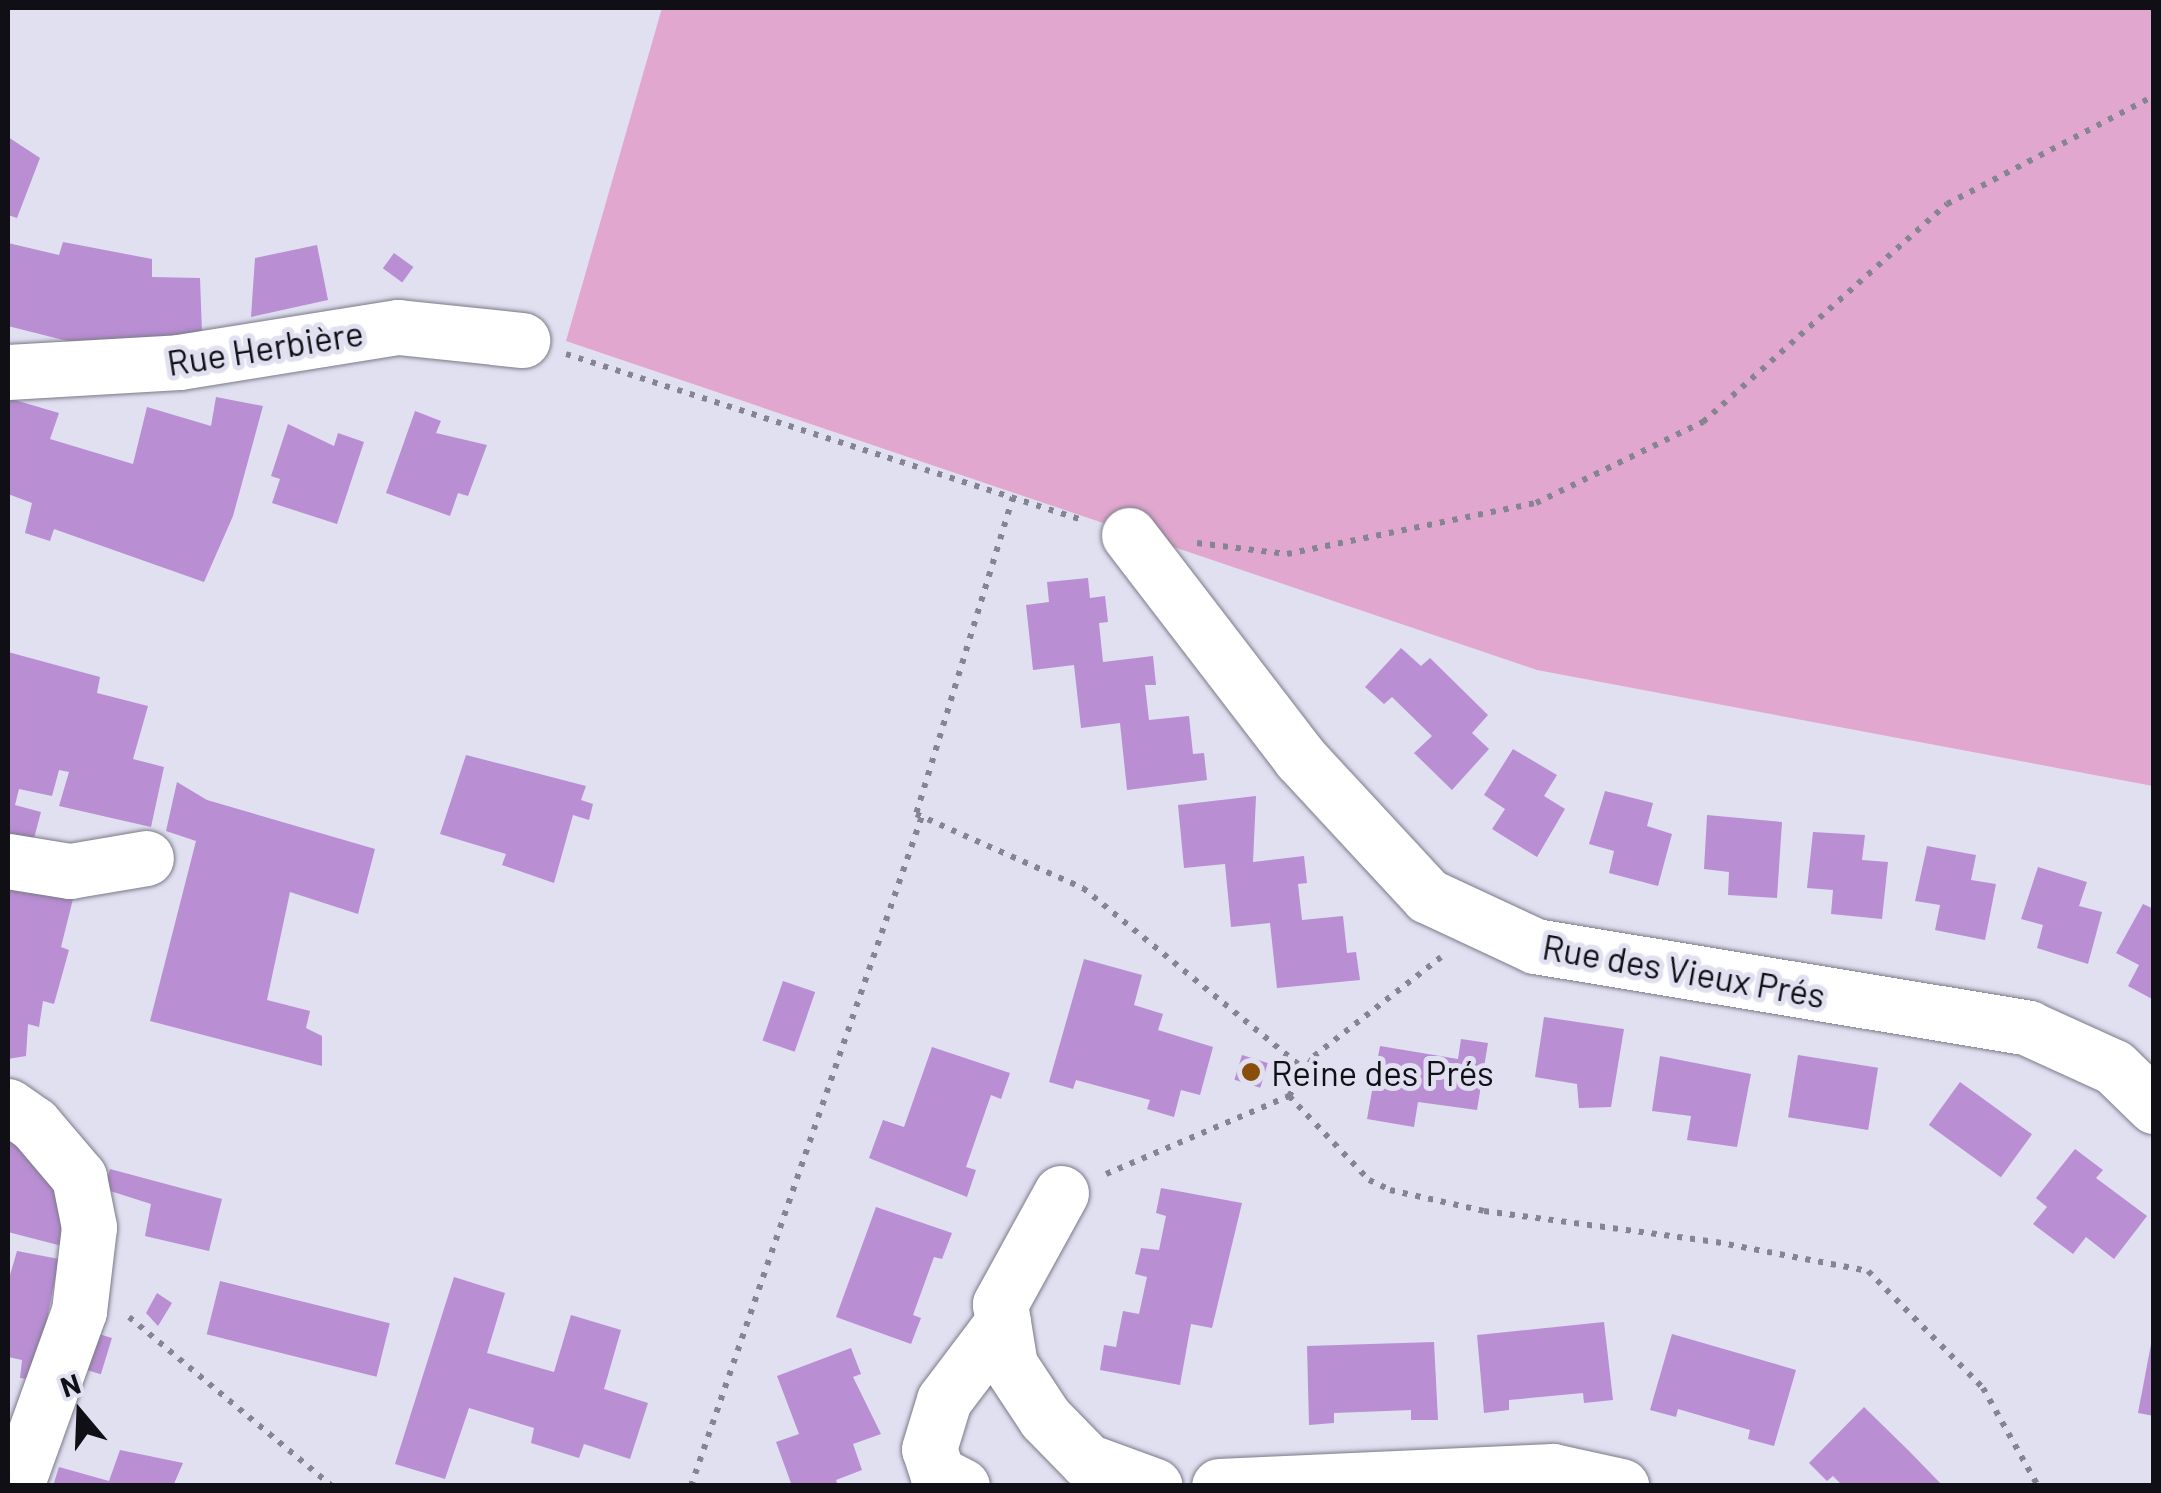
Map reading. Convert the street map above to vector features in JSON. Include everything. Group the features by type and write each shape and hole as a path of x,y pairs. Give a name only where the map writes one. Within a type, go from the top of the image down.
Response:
{"street":[{"name":"Rue Herbière","path":"8,372 179,362 398,327 522,340"},
{"name":"Rue des Vieux Prés","path":"1129,535 1300,758 1428,896 1535,946 2028,1028 2114,1067 2154,1106"},
{"path":"8,862 70,871 146,858"},
{"path":"8,1106 34,1124 79,1176 89,1227 81,1288 16,1486"},
{"path":"1061,1193 1000,1304 1010,1365 1045,1418 1087,1460 1155,1486"},
{"path":"962,1486 937,1473 929,1449 944,1400 1003,1322"},
{"path":"1219,1486 1553,1471 1621,1486"}],"path":[{"path":"522,340 1129,535 1287,554 1536,503 1703,422 1946,204 2154,96"},
{"path":"1013,498 916,814 1084,888 1305,1070"},
{"path":"691,1486 922,816"},
{"path":"1061,1193 1289,1096 1314,1056 1486,923"},
{"path":"1289,1096 1369,1180 1390,1190 1484,1211 1716,1242 1868,1271 1983,1388 2038,1486"},
{"path":"81,1288 102,1295 332,1486"}],"shaded area":[{"path":"662,8 2153,8 2153,786 1537,670 566,341"}],"building":[{"path":"8,137 40,158 17,218 8,215"},
{"path":"63,242 152,259 152,277 200,278 202,333 83,345 8,326 8,243 59,255"},
{"path":"317,245 328,300 251,317 255,258"},
{"path":"394,253 413,267 402,282 383,268"},
{"path":"216,397 263,406 233,516 204,582 54,529 50,541 25,533 32,503 8,494 8,398 59,413 50,439 133,464 147,407 211,426"},
{"path":"415,411 441,421 436,433 487,445 468,496 458,493 450,516 386,493"},
{"path":"288,424 334,446 338,433 364,442 337,524 272,503 280,479 271,476"},
{"path":"1088,578 1090,598 1105,596 1108,622 1099,623 1103,662 1153,656 1156,685 1145,685 1149,720 1189,716 1193,754 1204,753 1207,780 1127,790 1120,723 1081,728 1074,665 1033,670 1026,605 1049,602 1047,582"},
{"path":"1401,648 1421,666 1430,658 1488,715 1472,733 1489,749 1452,790 1414,753 1432,736 1392,697 1384,704 1365,687"},
{"path":"8,652 100,677 97,693 148,706 133,759 164,767 151,827 59,806 69,772 59,770 52,796 19,789 15,805 41,812 33,842 8,842"},
{"path":"1513,749 1557,775 1544,796 1565,809 1537,857 1492,829 1505,809 1484,795"},
{"path":"466,755 586,786 581,800 593,804 589,820 573,815 554,883 502,865 506,854 440,834"},
{"path":"177,782 207,800 375,849 358,914 290,892 267,1000 310,1011 306,1028 322,1036 322,1066 150,1021 196,841 166,831"},
{"path":"1605,791 1653,803 1647,826 1672,834 1658,886 1609,873 1614,851 1589,844"},
{"path":"1256,796 1253,862 1304,856 1307,883 1298,884 1302,920 1343,916 1347,953 1356,952 1360,980 1277,988 1270,923 1231,927 1225,864 1184,868 1178,805"},
{"path":"1707,815 1782,822 1777,898 1728,895 1729,872 1704,869"},
{"path":"1813,832 1865,835 1862,860 1888,862 1882,919 1831,914 1833,890 1807,888"},
{"path":"1927,846 1976,855 1971,880 1996,884 1985,940 1935,930 1940,905 1915,901"},
{"path":"2038,867 2087,882 2079,906 2102,912 2088,964 2037,948 2043,925 2021,919"},
{"path":"8,875 73,899 61,947 69,950 54,1004 43,1001 39,1027 28,1024 26,1056 8,1059"},
{"path":"2143,904 2154,909 2154,1000 2128,986 2139,965 2116,953"},
{"path":"1084,959 1142,975 1134,1005 1163,1014 1158,1030 1213,1047 1200,1095 1181,1090 1174,1117 1147,1109 1150,1100 1076,1080 1073,1089 1049,1082"},
{"path":"783,981 815,992 795,1052 762,1041"},
{"path":"1544,1017 1624,1029 1611,1107 1579,1108 1577,1084 1535,1077"},
{"path":"1461,1039 1488,1043 1477,1110 1418,1102 1414,1127 1367,1119 1380,1046 1458,1059"},
{"path":"932,1047 1010,1073 1001,1099 991,1095 966,1167 976,1170 967,1197 869,1158 883,1120 904,1127"},
{"name":"Reine des Prés","path":"1242,1055 1268,1063 1260,1088 1234,1080"},
{"path":"1798,1055 1878,1068 1868,1130 1788,1117"},
{"path":"1660,1056 1751,1074 1737,1147 1687,1140 1691,1116 1652,1111"},
{"path":"1960,1082 2032,1134 2001,1177 1929,1125"},
{"path":"8,1128 28,1131 68,1218 62,1246 8,1232"},
{"path":"2075,1149 2103,1170 2096,1178 2147,1216 2114,1259 2086,1237 2073,1254 2033,1224 2047,1207 2036,1198"},
{"path":"110,1169 222,1199 209,1251 145,1236 151,1204 104,1189"},
{"path":"1161,1188 1242,1203 1212,1328 1191,1324 1180,1385 1100,1370 1104,1345 1116,1347 1123,1311 1139,1314 1147,1277 1135,1274 1141,1248 1159,1250 1166,1216 1156,1213"},
{"path":"876,1207 952,1233 942,1259 934,1257 913,1315 921,1318 911,1344 836,1317"},
{"path":"17,1251 59,1259 35,1380 20,1378 22,1360 8,1357 8,1282"},
{"path":"454,1277 505,1293 487,1353 554,1372 571,1315 621,1330 604,1389 648,1403 630,1459 584,1444 579,1458 531,1443 534,1428 469,1408 445,1479 395,1464"},
{"path":"220,1281 390,1323 376,1377 207,1334"},
{"path":"157,1293 172,1303 158,1326 146,1313"},
{"path":"1604,1322 1613,1400 1584,1403 1583,1393 1509,1400 1509,1410 1484,1413 1477,1335"},
{"path":"89,1331 112,1338 101,1374 78,1367"},
{"path":"1672,1334 1796,1370 1774,1446 1748,1439 1750,1430 1678,1409 1676,1417 1650,1410"},
{"path":"2154,1339 2154,1416 2138,1413"},
{"path":"1434,1342 1438,1420 1411,1420 1411,1410 1334,1413 1334,1423 1309,1425 1307,1346"},
{"path":"851,1348 861,1374 853,1377 881,1434 853,1444 862,1470 836,1480 838,1486 792,1486 776,1442 799,1434 777,1376"},
{"path":"1864,1407 1943,1486 1843,1486 1833,1476 1827,1481 1809,1463"},
{"path":"120,1450 183,1463 173,1486 53,1486 59,1467 109,1481"}],"place":[{"name":"Reine des Prés","path":"1251,1072"}]}
